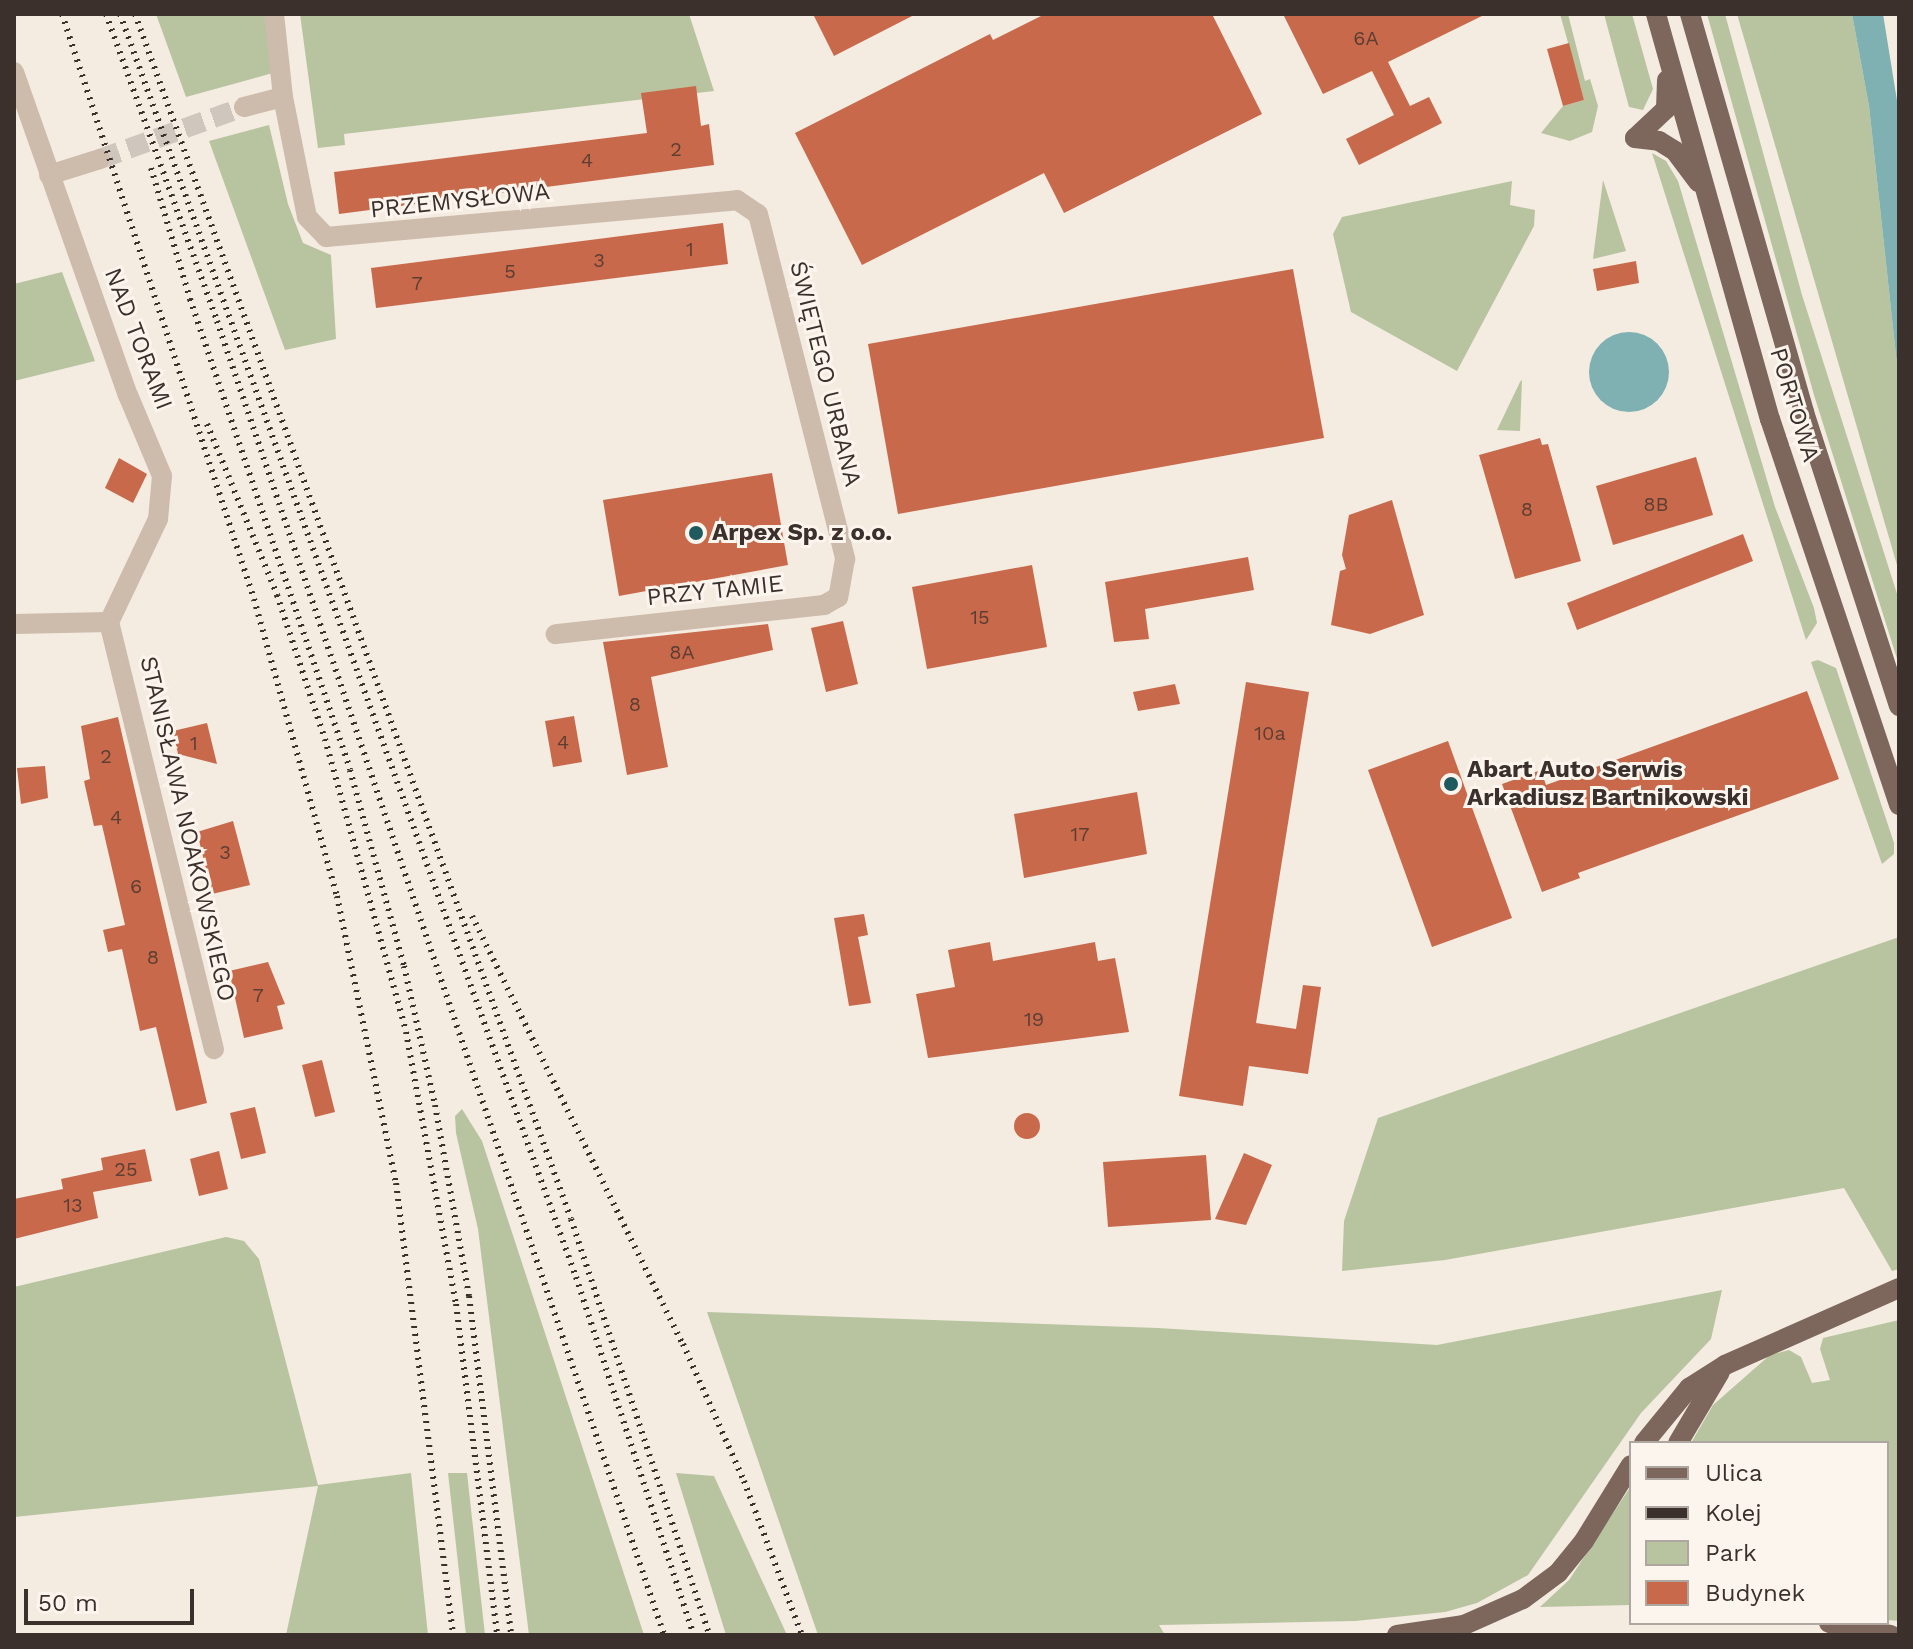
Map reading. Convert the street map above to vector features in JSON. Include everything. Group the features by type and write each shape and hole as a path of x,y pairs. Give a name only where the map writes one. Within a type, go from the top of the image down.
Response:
{"main road":[{"name":"PORTOWA","path":"1656,14 1770,419 1899,805"},
{"name":"PORTOWA","path":"1690,14 1804,412 1899,706"},
{"path":"1668,62 1666,109 1635,138 1659,141 1675,151 1706,191"},
{"path":"1646,1441 1689,1388 1725,1365 1804,1326 1889,1299 1899,1288"},
{"path":"1679,1441 1725,1365"},
{"path":"1397,1635 1464,1625 1523,1599 1558,1573 1584,1541 1629,1468"},
{"path":"1839,1625 1891,1635"}],"street":[{"path":"244,107 283,97 274,14"},
{"name":"NAD TORAMI","path":"14,72 49,175 162,476 158,519 109,622"},
{"name":"PRZEMYSŁOWA","path":"283,97 307,217 326,237 737,200 749,205"},
{"path":"49,175 100,159"},
{"name":"ŚWIĘTEGO URBANA","path":"749,205 758,214 845,559"},
{"name":"PRZY TAMIE","path":"556,634 824,605 838,597 845,559"},
{"path":"14,624 109,622"},
{"name":"STANISŁAWA NOAKOWSKIEGO","path":"109,622 214,1049"}],"green space":[{"path":"156,14 274,14 280,71 186,97"},
{"path":"300,14 689,14 714,91 344,134 345,145 318,148"},
{"path":"1560,14 1568,14 1585,81 1590,79 1598,106 1592,132 1570,141 1541,133 1563,106 1584,100"},
{"path":"1604,14 1632,14 1653,89 1643,110 1629,107"},
{"path":"1707,14 1725,14 1802,295 1899,600 1899,665 1814,395"},
{"path":"1737,14 1852,14 1869,106 1899,383 1899,572"},
{"path":"269,125 288,204 303,243 331,255 336,339 285,350 209,141"},
{"path":"1652,153 1666,161 1678,181 1775,507 1814,608 1817,623 1806,640"},
{"path":"1603,180 1626,251 1593,259"},
{"path":"1512,181 1510,205 1535,210 1534,226 1457,371 1351,312 1333,234 1342,217"},
{"path":"62,272 95,361 14,381 14,284"},
{"path":"1522,380 1520,431 1497,430 1520,382"},
{"path":"1818,660 1836,668 1894,843 1894,854 1882,864 1811,662"},
{"path":"1899,937 1899,1269 1892,1271 1844,1188 1445,1260 1342,1271 1344,1221 1378,1118"},
{"path":"462,1109 482,1141 644,1635 529,1635 478,1229 456,1133 455,1116"},
{"path":"226,1237 244,1241 259,1259 318,1485 411,1473 428,1635 286,1635 318,1486 14,1517 14,1287"},
{"path":"1722,1290 1711,1339 1641,1413 1528,1575 1477,1603 1445,1612 1355,1621 1159,1625 1165,1635 818,1635 707,1312 1158,1328 1437,1345"},
{"path":"1899,1320 1899,1621 1889,1620 1889,1441 1692,1441 1713,1405 1770,1355 1789,1350 1801,1357 1812,1383 1830,1380 1820,1349 1823,1338"},
{"path":"448,1473 467,1473 485,1635 466,1635"},
{"path":"676,1473 714,1476 787,1635 726,1635"},
{"path":"1629,1489 1629,1605 1540,1607 1569,1580"}],"water":[{"path":"1852,14 1883,14 1899,113 1899,383 1869,106"},
{"path":"1629,332 1644,335 1657,344 1666,357 1669,372 1666,387 1657,400 1644,409 1629,412 1614,409 1601,400 1592,387 1589,372 1592,357 1601,344 1614,335"}],"building":[{"path":"813,14 916,14 834,56"},
{"path":"1045,14 1212,14 1262,114 1064,213 1044,173 862,265 795,133 990,34 993,40"},
{"path":"1283,14 1486,14 1388,62 1410,106 1429,97 1442,123 1359,165 1346,139 1394,115 1372,71 1323,94"},
{"path":"1569,43 1584,100 1563,106 1547,49"},
{"path":"696,86 701,126 709,124 714,165 339,214 334,172 647,133 641,93"},
{"path":"723,223 728,264 376,308 371,268"},
{"path":"1636,261 1639,283 1597,291 1593,269"},
{"path":"1293,269 1324,438 898,514 868,344"},
{"path":"1540,438 1542,445 1548,444 1581,561 1515,579 1479,455"},
{"path":"1696,457 1713,515 1613,545 1596,486"},
{"path":"119,458 147,474 133,503 105,488"},
{"name":"Arpex Sp. z o.o.","path":"772,473 788,565 619,596 603,500"},
{"path":"1392,500 1424,615 1370,634 1331,625 1340,571 1346,569 1342,555 1349,515"},
{"path":"1743,534 1753,561 1577,630 1567,603"},
{"path":"1248,557 1254,590 1145,609 1149,639 1114,642 1105,582"},
{"path":"1032,565 1047,647 927,669 912,587"},
{"path":"843,621 858,684 826,692 811,628"},
{"path":"768,624 773,650 651,677 668,767 627,775 603,642"},
{"path":"1246,682 1309,692 1256,1023 1296,1029 1303,985 1321,987 1308,1074 1249,1066 1243,1106 1179,1096"},
{"path":"1175,684 1180,704 1138,711 1133,692"},
{"path":"1807,691 1839,779 1578,873 1580,878 1542,892 1502,784 1541,770 1546,785"},
{"path":"574,716 582,762 553,767 545,721"},
{"path":"118,717 207,1103 176,1111 156,1027 140,1031 122,949 108,952 103,930 125,925 102,825 94,826 84,781 90,779 81,726"},
{"path":"207,723 217,764 178,754 173,731"},
{"path":"1448,741 1512,918 1432,947 1368,770"},
{"path":"45,766 48,798 21,804 17,768"},
{"path":"1137,792 1147,854 1024,878 1014,814"},
{"path":"233,821 250,885 212,894 197,832"},
{"path":"864,914 868,935 858,937 871,1003 849,1006 834,918"},
{"path":"990,942 993,961 1095,942 1098,961 1115,958 1129,1032 928,1058 916,994 955,987 948,950"},
{"path":"268,962 285,1004 277,1006 283,1029 244,1038 229,971"},
{"path":"322,1060 335,1112 315,1117 302,1065"},
{"path":"255,1107 266,1153 241,1159 230,1113"},
{"path":"1027,1113 1036,1117 1040,1126 1036,1135 1027,1139 1018,1135 1014,1126 1018,1117"},
{"path":"145,1149 152,1181 93,1192 98,1218 14,1239 14,1199 63,1189 61,1179 103,1170 101,1158"},
{"path":"219,1151 228,1189 199,1196 190,1159"},
{"path":"1244,1153 1272,1165 1246,1225 1215,1219"},
{"path":"1206,1155 1211,1220 1108,1227 1103,1162"}],"tunnel":[{"path":"100,159 244,107"}],"railway":[{"path":"62,14 254,599 337,896 396,1183 453,1635"},
{"path":"106,14 217,321 664,1635"},
{"path":"120,14 576,1277 694,1635"},
{"path":"135,14 571,1219 709,1635"},
{"path":"151,168 190,299 350,770 404,966 435,1105 469,1296 511,1635"},
{"path":"207,424 277,595 325,739 406,1032 456,1304 497,1635"},
{"path":"472,916 683,1344 744,1481 802,1635"}],"place":[{"name":"Arpex Sp. z o.o.","path":"696,533"},
{"name":"Abart Auto Serwis Arkadiusz Bartnikowski","path":"1451,784"}]}
